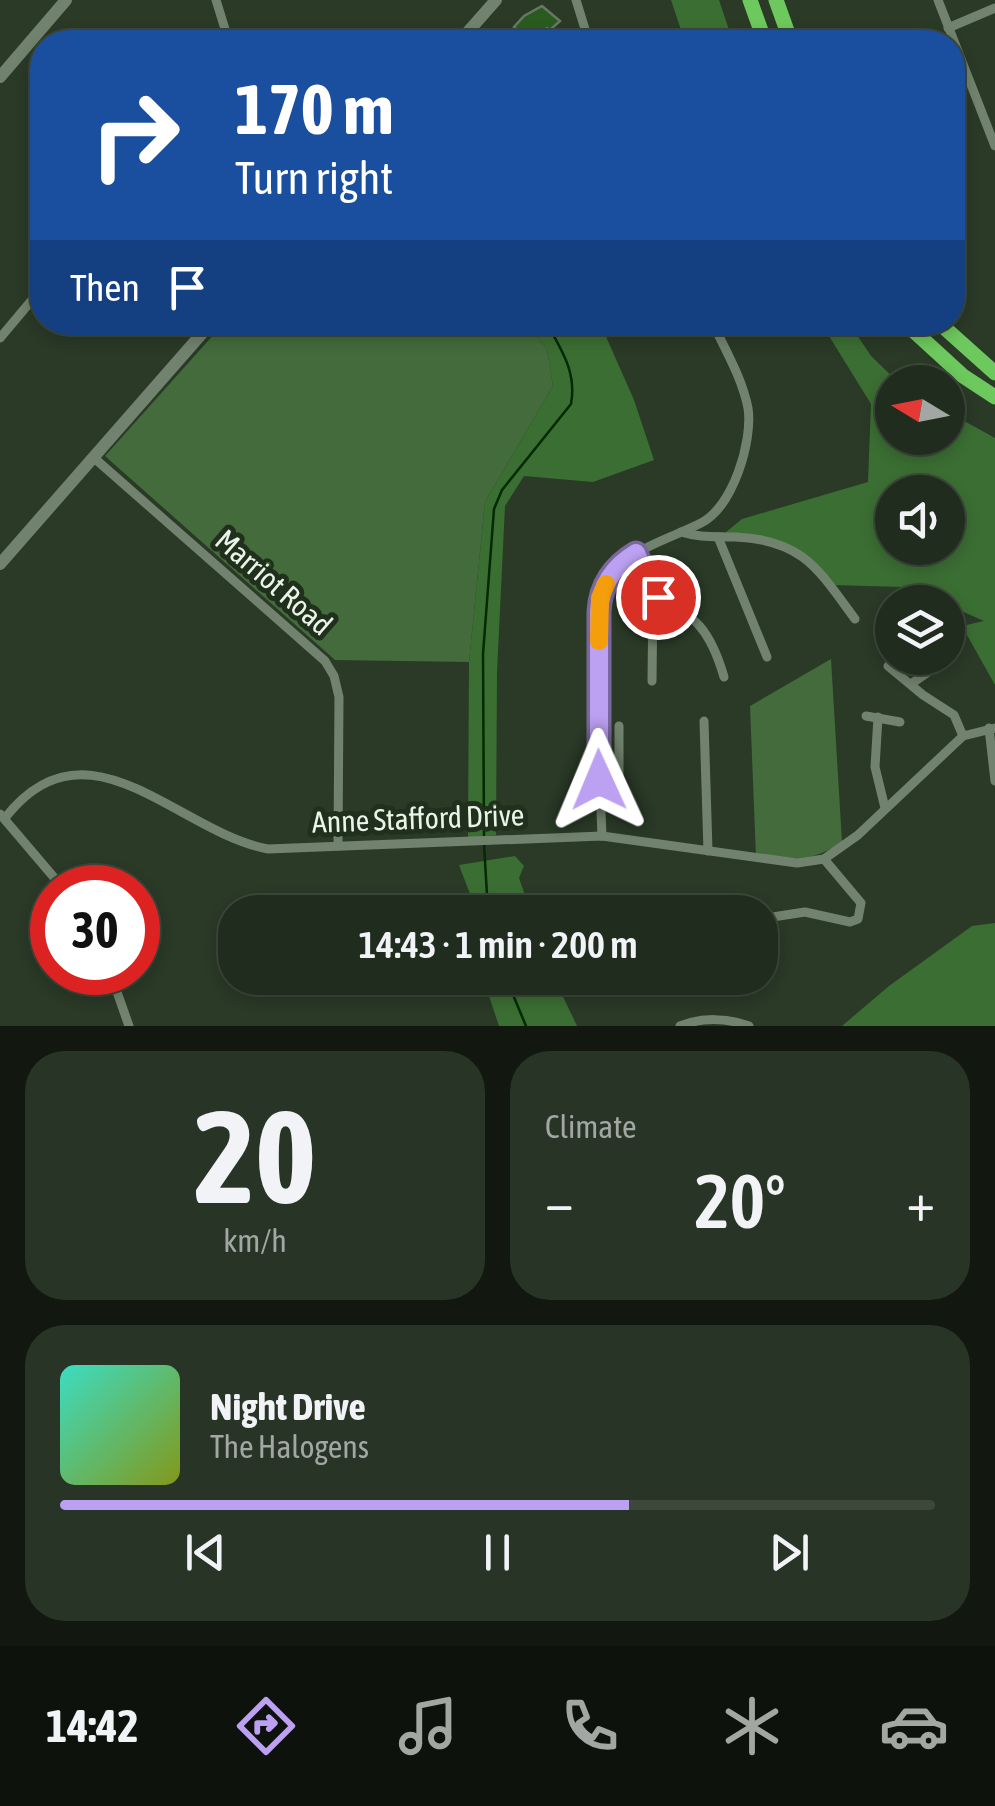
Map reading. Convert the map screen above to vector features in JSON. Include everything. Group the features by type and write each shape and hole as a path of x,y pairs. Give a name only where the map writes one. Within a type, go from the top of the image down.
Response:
{"highway":[{"path":"750,0 761,30"},
{"path":"776,0 787,30"},
{"path":"918,335 963,376 995,397"},
{"path":"953,335 995,372"}],"street":[{"path":"41,30 66,0"},
{"path":"216,0 225,30"},
{"path":"470,30 496,0"},
{"path":"576,0 585,30"},
{"path":"938,0 948,28 995,8"},
{"path":"0,78 30,43"},
{"path":"965,71 995,146"},
{"path":"0,338 30,302"},
{"path":"0,564 201,335"},
{"path":"602,836 598,752 600,598 616,568 636,553 704,522 725,503 747,432 748,410 718,335"},
{"name":"Marriot Road","path":"93,457 325,661 339,697 338,846"},
{"path":"681,532 773,540 798,552 855,619"},
{"path":"718,537 767,657"},
{"path":"636,553 653,594 652,681"},
{"path":"653,594 698,622 712,640 724,677"},
{"path":"899,675 954,714 964,736"},
{"path":"910,684 923,675"},
{"path":"866,716 900,722"},
{"path":"878,717 875,767 885,808"},
{"path":"704,721 708,850"},
{"path":"619,726 619,777"},
{"path":"778,916 805,912 850,922 858,919 861,903 824,858 858,834 964,736 992,728 995,781"},
{"path":"598,752 618,748"},
{"name":"Anne Stafford Drive","path":"2,816 40,785 65,774 80,773 150,792 243,843 268,849 602,836 778,862 824,858"},
{"path":"2,816 44,865"},
{"path":"118,995 129,1026"},
{"path":"680,1026 723,1020 749,1026"}],"green space":[{"path":"671,0 719,0 729,30 681,30"},
{"path":"213,335 536,335 547,349 553,386 485,502 469,662 335,660 105,456"},
{"path":"536,335 605,335 634,400 654,460 593,482 524,476 505,506 497,672 496,835 468,838 469,662 485,502 553,386 547,349"},
{"path":"828,335 857,335 880,365 875,365 875,455 965,455 965,421 995,438 995,685 965,631 965,625 984,621 965,613 965,585 834,585 780,546 720,537 742,519 868,482 871,404"},
{"path":"831,659 842,842 801,858 756,857 750,706"},
{"path":"515,856 524,866 519,878 525,895 470,895 459,865"},
{"path":"995,923 995,1026 842,1026 889,986 972,926"},
{"path":"489,995 562,995 577,1026 499,1026"}],"building":[{"path":"542,6 560,21 550,30 517,30 514,27"}],"waterway":[{"path":"484,836 483,654 494,509 502,490 571,404 570,371 553,335"},
{"path":"484,844 487,895"},
{"path":"513,995 526,1026"}],"slow traffic":[{"path":"599,641 600,598 606,584"}],"route":[{"path":"599,780 602,590 616,568 636,553 653,594 658,597"}]}
